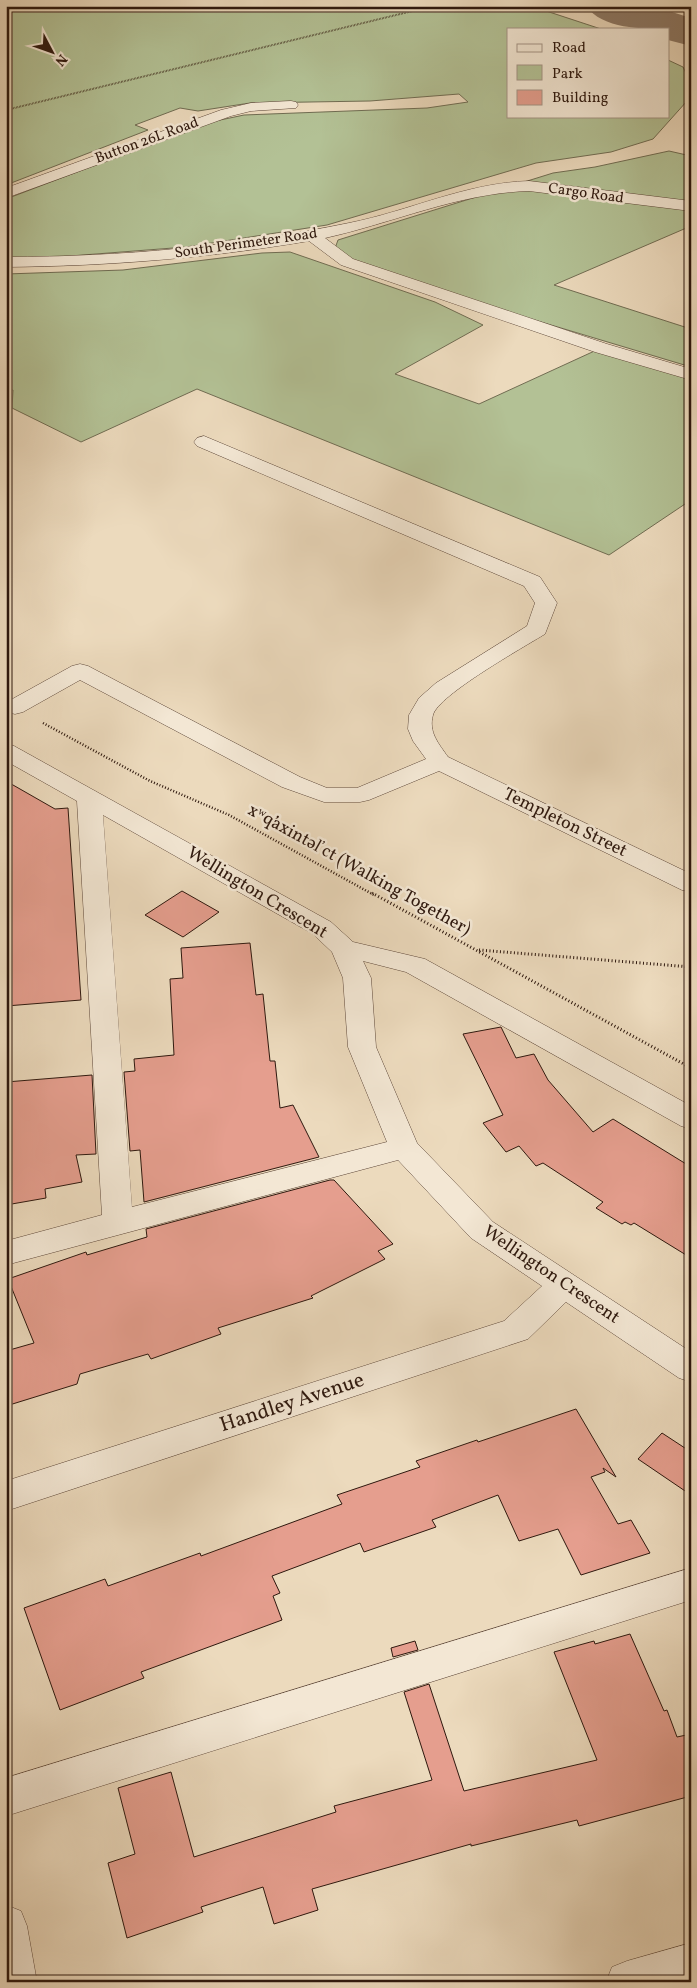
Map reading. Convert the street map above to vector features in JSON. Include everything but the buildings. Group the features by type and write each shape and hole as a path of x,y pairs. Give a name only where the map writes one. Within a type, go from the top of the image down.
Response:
{"street":[{"name":"Button 26L Road","path":"6,193 226,113 251,107 292,105"},
{"name":"Cargo Road","path":"481,190 507,186 530,186 691,206"},
{"name":"South Perimeter Road","path":"6,262 154,257 223,249 355,226 481,190"},
{"path":"311,235 347,262 601,348 691,376"},
{"path":"14,707 80,672 291,782 324,795 360,795 440,762 425,741 420,729 421,715 427,703 444,688 537,629 546,603 532,582 204,442"},
{"name":"Wellington Crescent","path":"6,751 322,928 344,948 357,978 362,1047 404,1148 482,1230 691,1369"},
{"name":"Templeton Street","path":"440,762 691,884"},
{"path":"89,796 118,1222"},
{"path":"344,948 415,965 691,1119"},
{"path":"6,1253 404,1148"},
{"name":"Handley Avenue","path":"6,1496 516,1330 562,1285"},
{"path":"6,1797 691,1584"},
{"path":"6,1926 16,1982"},
{"path":"626,1982 691,1964"}],"path":[{"path":"6,110 433,6"},
{"name":"xʷq̓axintəl̕ ct (Walking Together)","path":"14,707 150,781 228,815 691,1068"},
{"path":"476,950 691,966"}],"green space":[{"path":"6,6 531,6 598,28 507,28 507,118 670,118 670,61 683,67 691,83 687,101 653,139 611,152 536,163 327,225 186,247 57,257 6,258 6,199 206,123 244,115 427,108 468,102 459,94 370,101 250,103 198,111 180,108 135,125 148,130 6,185"},
{"path":"669,151 691,156 691,226 554,285 691,329 691,367 351,265 333,254 338,240 553,173 595,167"},
{"path":"290,252 435,302 483,325 395,374 479,404 601,348 691,375 691,500 609,555 197,389 81,442 12,408 13,390 6,390 6,274 123,270 262,253"}],"taxiway":[{"path":"608,6 691,33"}]}
